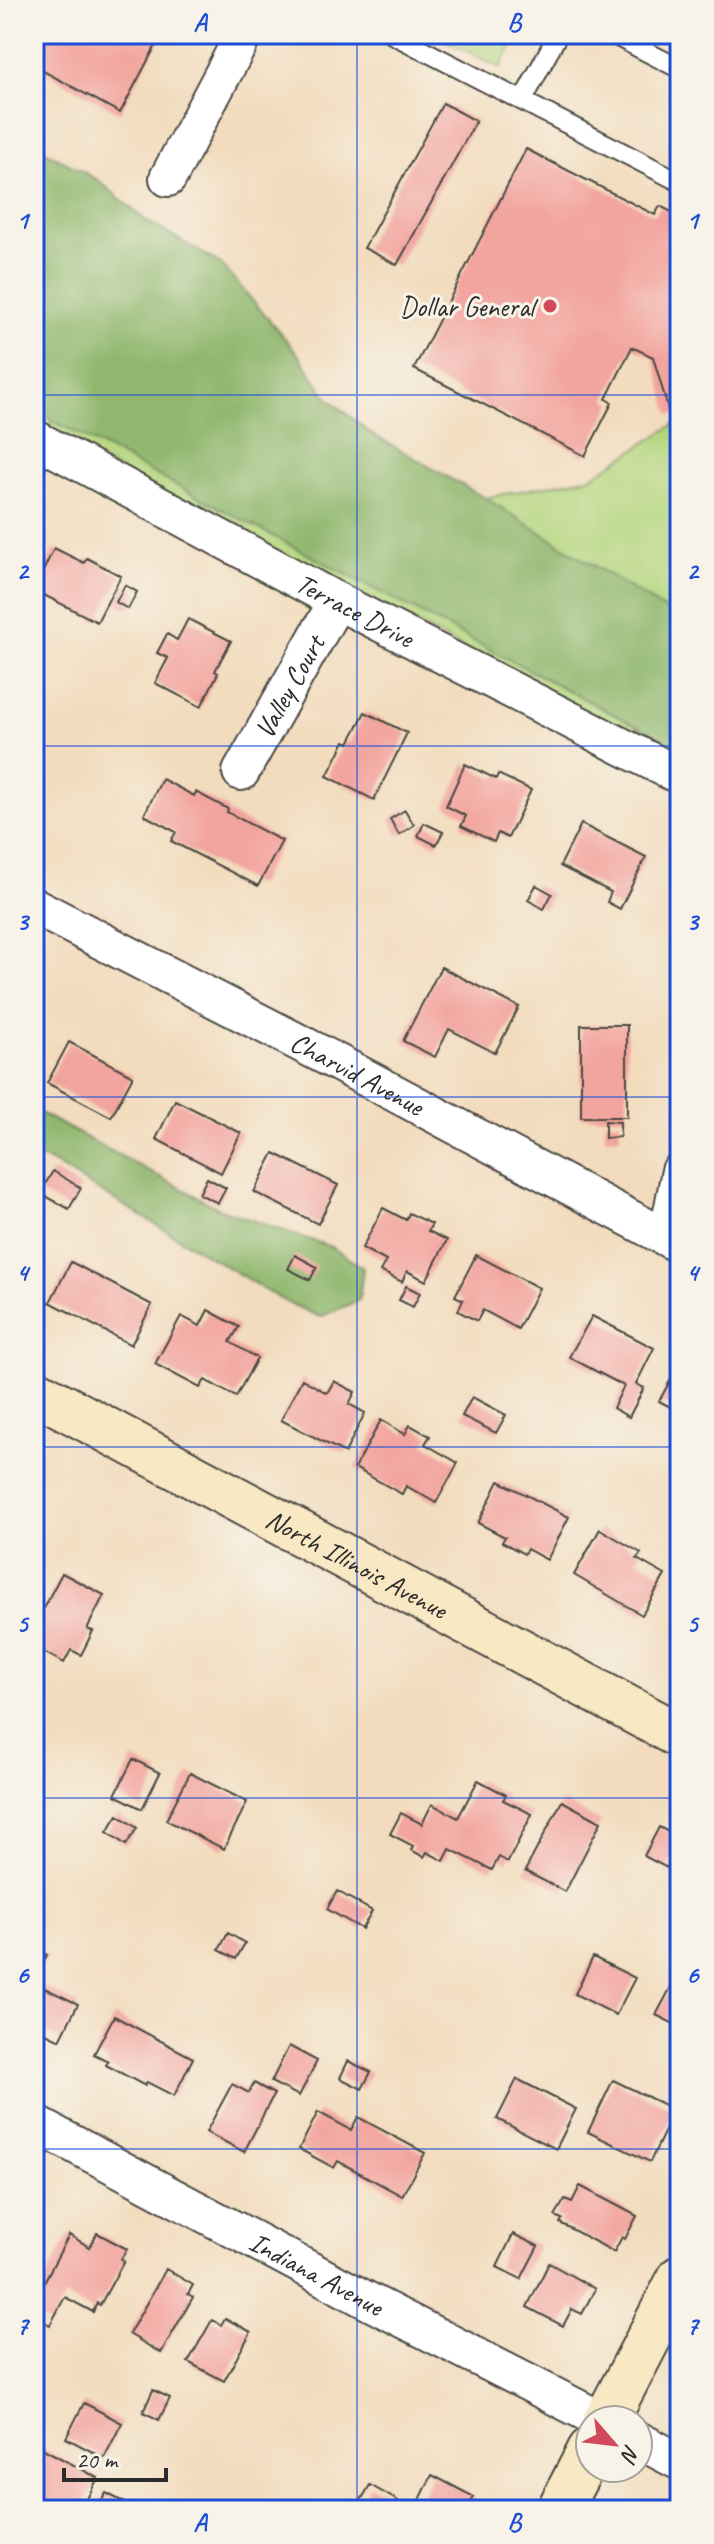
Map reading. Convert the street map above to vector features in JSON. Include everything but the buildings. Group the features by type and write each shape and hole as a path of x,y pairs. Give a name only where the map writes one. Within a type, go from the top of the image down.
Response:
{"street":[{"path":"168,178 244,34"},
{"name":"Terrace Drive","path":"34,438 337,601 680,776"},
{"name":"Valley Court","path":"241,772 337,601"},
{"name":"Charvid Avenue","path":"34,906 674,1241"},
{"path":"674,1241 680,1171"},
{"name":"North Illinois Avenue","path":"34,1391 680,1736"},
{"name":"Indiana Avenue","path":"34,2123 372,2303 574,2405"},
{"path":"612,2404 680,2278"},
{"path":"654,2448 680,2462"},
{"path":"559,2510 574,2481"}],"lane":[{"path":"392,34 680,182"},
{"path":"523,100 558,34"},
{"path":"612,34 680,69"}],"green space":[{"path":"433,34 518,34 500,68"},
{"path":"34,145 98,180 145,220 221,264 295,350 328,398 370,433 485,498 680,619 680,749 34,411"},
{"path":"53,420 680,749 680,760 46,433"},
{"path":"680,421 680,619 485,498 591,477"},
{"path":"34,1110 220,1209 331,1247 363,1268 359,1300 320,1317 284,1301 49,1161 34,1156"}],"place":[{"name":"Dollar General","path":"550,306"}]}
